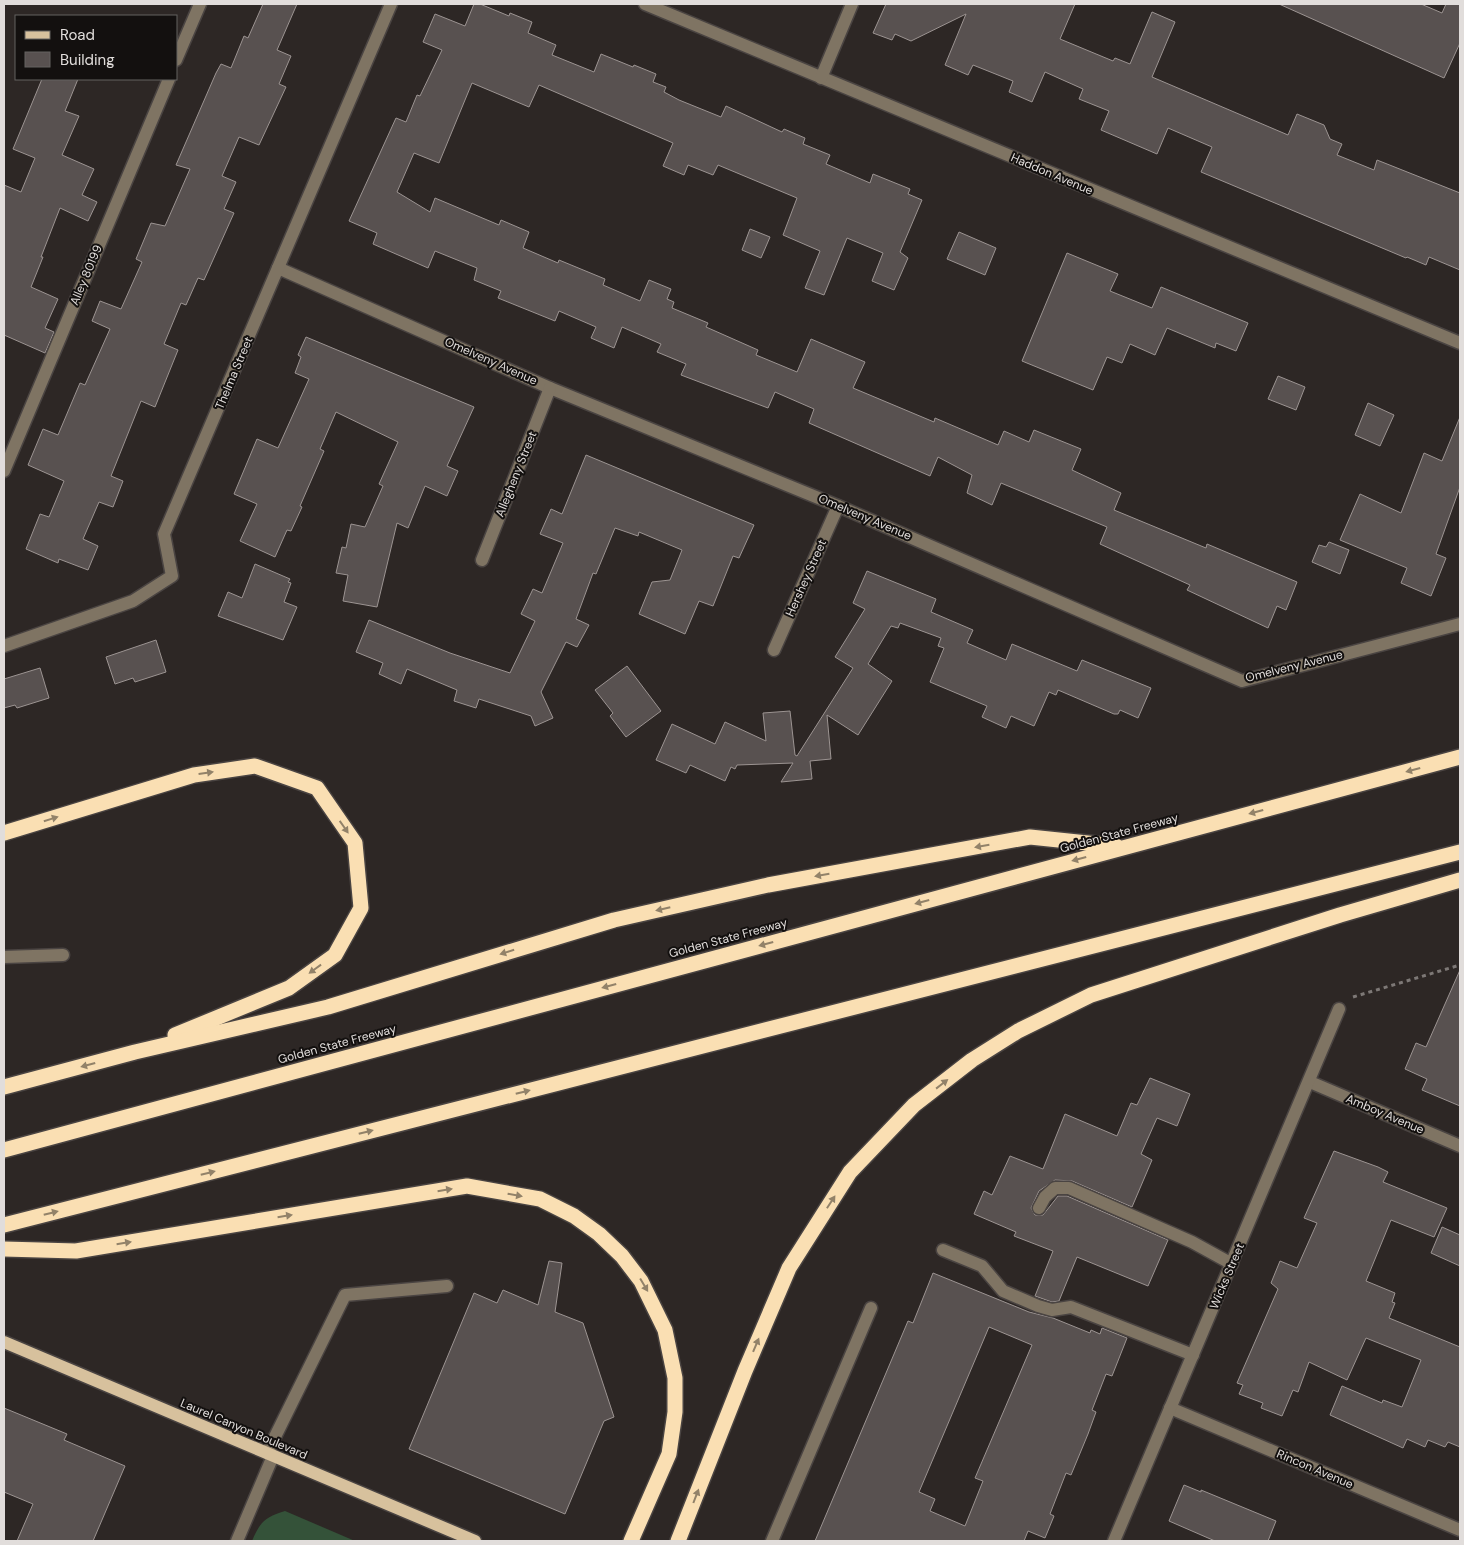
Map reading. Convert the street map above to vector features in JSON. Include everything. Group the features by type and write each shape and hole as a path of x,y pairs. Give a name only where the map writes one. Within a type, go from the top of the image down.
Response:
{"highway":[{"name":"Golden State Freeway","path":"4,1150 1460,757"},
{"path":"4,833 194,775 255,766 317,788 355,843 361,908 335,955 289,988 135,1052"},
{"path":"4,1088 135,1052 328,1007 614,920 768,885 1030,837 1126,847"},
{"path":"4,1225 1460,852"},
{"path":"678,1541 745,1371 789,1268 850,1172 914,1105 972,1060 1018,1031 1091,995 1340,915 1460,880"},
{"path":"4,1250 76,1251 467,1186 540,1199 574,1216 599,1234 622,1256 641,1281 665,1330 675,1378 675,1412 669,1454 631,1541"}],"main road":[{"name":"Laurel Canyon Boulevard","path":"4,1342 474,1541"}],"street":[{"path":"178,55 200,4"},
{"name":"Thelma Street","path":"4,646 134,601 172,576 164,534 391,4"},
{"name":"Haddon Avenue","path":"645,4 1460,343"},
{"path":"821,78 852,4"},
{"name":"Alley 80199","path":"4,471 168,80"},
{"name":"Omelveny Avenue","path":"278,268 550,388 838,506 1242,680 1460,624"},
{"name":"Allegheny Street","path":"482,560 550,388"},
{"name":"Hershey Street","path":"774,650 838,506"},
{"path":"4,957 63,955"},
{"name":"Wicks Street","path":"1114,1541 1310,1082 1339,1009"},
{"name":"Amboy Avenue","path":"1310,1082 1460,1146"},
{"path":"1039,1208 1045,1197 1055,1188 1069,1188 1192,1242 1232,1264"},
{"path":"943,1250 982,1266 1003,1291 1038,1306 1052,1310 1071,1307 1193,1355"},
{"path":"237,1541 270,1454 345,1295 447,1286"},
{"path":"772,1541 872,1308"},
{"name":"Rincon Avenue","path":"1170,1408 1460,1530"}],"path":[{"path":"1339,1009 1354,996 1460,965"}],"green space":[{"path":"285,1511 355,1541 252,1541 264,1521"}],"building":[{"path":"263,4 297,4 277,50 291,56 279,84 286,87 259,145 239,137 222,176 236,182 224,209 234,213 204,280 198,278 186,305 181,303 164,344 178,350 155,407 141,401 111,476 123,481 113,507 99,502 83,539 98,546 88,570 59,559 58,563 26,549 40,514 49,517 64,481 28,465 43,429 58,435 80,383 85,385 110,329 92,321 100,301 121,309 142,262 136,259 151,223 165,226 190,169 176,165 216,73 221,64 231,68 244,36 248,38"},
{"path":"474,4 480,4 509,16 510,13 532,22 528,33 556,45 552,55 594,72 601,54 633,67 634,65 656,74 653,82 666,87 664,92 679,100 721,117 726,106 782,132 784,129 805,138 803,144 830,155 826,164 870,183 873,174 910,189 908,194 922,200 900,252 908,258 894,290 872,281 883,253 847,238 824,295 805,288 820,251 783,235 797,198 718,165 713,175 688,165 684,175 663,166 673,143 539,85 529,107 472,83 439,163 414,153 397,192 430,212 435,198 499,225 501,220 529,232 523,248 558,263 559,260 605,279 603,285 640,301 649,280 671,289 667,299 674,302 672,308 708,323 706,327 758,350 756,355 797,372 811,339 865,362 853,388 934,422 935,418 998,445 1004,431 1029,442 1034,430 1081,449 1072,470 1121,493 1114,510 1206,548 1207,544 1297,582 1286,610 1277,606 1268,628 1187,590 1190,585 1100,544 1107,527 1001,483 992,505 967,493 972,475 938,457 930,476 809,423 814,409 775,392 768,408 681,375 686,364 657,352 661,344 622,327 614,348 591,338 596,327 559,311 555,321 498,298 501,291 474,280 477,268 435,251 428,268 373,244 377,233 349,221 396,118 406,122 417,95 420,96 442,50 423,42 435,14 465,26"},
{"path":"886,4 1075,4 1060,39 1113,61 1115,58 1130,64 1152,12 1175,22 1152,77 1288,135 1297,114 1324,125 1330,139 1342,144 1337,155 1374,170 1377,160 1460,193 1460,270 1429,257 1426,265 1406,258 1201,172 1212,147 1168,128 1157,154 1101,130 1109,111 1079,99 1083,89 1045,72 1032,102 1009,92 1013,81 973,65 968,75 945,65 966,14 911,41 895,34 892,40 873,33"},
{"path":"1279,4 1421,4 1442,13 1446,4 1460,4 1460,43 1444,78"},
{"path":"42,80 78,80 65,111 79,116 62,155 94,169 82,195 97,202 88,221 60,208 41,257 43,257 31,287 58,299 45,328 54,332 45,353 4,335 4,185 21,192 35,158 13,149"},
{"path":"750,229 770,237 761,258 742,250"},
{"path":"959,232 996,248 985,275 947,259"},
{"path":"1067,253 1118,274 1110,291 1152,308 1161,287 1248,323 1236,351 1216,343 1215,348 1167,328 1155,355 1130,344 1122,363 1107,357 1093,390 1022,361"},
{"path":"306,337 474,407 447,466 458,471 447,496 425,486 408,528 397,523 377,607 343,601 348,575 336,573 342,547 346,548 351,524 365,527 383,486 379,484 398,442 336,412 320,449 324,451 300,506 302,507 291,531 287,530 275,557 240,541 257,504 234,494 257,439 278,448 309,379 295,373 301,357 298,355"},
{"path":"1278,376 1305,387 1296,410 1268,399"},
{"path":"1368,403 1394,415 1380,446 1355,435"},
{"path":"1460,417 1460,487 1436,554 1446,558 1431,596 1401,583 1407,568 1340,540 1360,494 1401,513 1424,453 1442,461"},
{"path":"586,455 754,525 739,558 733,556 713,606 699,601 685,634 639,614 652,582 670,580 682,550 639,532 638,536 615,528 596,574 593,573 576,619 589,625 577,647 566,642 541,692 553,718 535,726 531,716 479,699 476,708 454,701 457,690 407,669 401,684 379,674 383,663 356,652 369,620 450,653 510,673 535,621 521,614 533,589 542,593 563,543 540,534 551,509 562,514"},
{"path":"1329,542 1349,550 1340,574 1312,562 1319,545 1326,547"},
{"path":"255,564 290,579 288,582 291,583 284,602 297,607 283,640 218,616 228,592 242,598"},
{"path":"867,571 936,599 931,612 973,630 967,643 1006,660 1012,644 1077,671 1082,660 1151,688 1138,718 1120,710 1118,714 1114,714 1058,690 1056,695 1049,692 1034,726 1011,716 1006,728 982,717 987,706 930,682 944,648 938,646 941,638 900,623 898,628 891,626 868,664 892,681 858,735 827,715 831,759 810,761 812,779 781,782 793,763 737,765 735,769 731,767 725,781 690,765 686,773 656,760 672,724 715,744 725,722 766,741 763,713 790,711 795,755 797,756 853,668 835,657 865,609 853,603"},
{"path":"156,640 166,672 135,682 133,678 115,684 106,657"},
{"path":"627,666 661,711 626,737 610,716 613,713 595,690"},
{"path":"40,668 49,698 17,708 15,705 4,708 4,679"},
{"path":"1460,970 1460,1106 1422,1090 1427,1079 1405,1069 1416,1043 1426,1047"},
{"path":"1150,1078 1190,1094 1177,1126 1157,1118 1141,1154 1152,1160 1132,1207 1072,1181 1055,1180 1039,1191 1031,1208 1035,1215 1043,1215 1058,1196 1067,1196 1168,1240 1148,1286 1077,1257 1059,1301 1052,1302 1035,1296 1053,1251 1014,1236 1016,1232 974,1214 984,1191 992,1195 1010,1156 1043,1169 1065,1114 1117,1136 1131,1103 1137,1105"},
{"path":"1334,1151 1388,1172 1383,1182 1447,1208 1434,1237 1391,1220 1366,1281 1395,1293 1392,1302 1395,1303 1389,1318 1460,1347 1460,1447 1448,1442 1445,1447 1428,1440 1425,1447 1407,1439 1403,1448 1330,1415 1342,1386 1382,1403 1383,1400 1402,1407 1421,1360 1366,1338 1347,1380 1309,1362 1298,1392 1293,1390 1282,1416 1261,1408 1263,1403 1239,1394 1243,1385 1237,1383 1278,1289 1271,1283 1280,1261 1297,1268 1317,1223 1304,1218"},
{"path":"1442,1227 1460,1235 1460,1266 1431,1253"},
{"path":"549,1261 562,1263 555,1312 583,1323 614,1417 604,1421 565,1514 409,1449 474,1293 497,1303 503,1290 538,1305"},
{"path":"933,1273 1029,1312 1053,1318 1090,1333 1091,1330 1100,1334 1102,1328 1127,1338 1112,1376 1106,1374 1092,1410 1096,1412 1088,1434 1071,1475 1066,1473 1050,1514 1054,1516 1045,1538 1028,1531 1024,1541 815,1541 908,1321 913,1323","holes":["989,1327 1032,1345 975,1478 983,1481 965,1526 930,1511 935,1499 919,1492"]},
{"path":"4,1408 67,1434 64,1440 125,1466 93,1541 17,1541 33,1504 4,1492"},
{"path":"1184,1485 1201,1492 1201,1490 1276,1521 1268,1541 1215,1541 1169,1521"}]}
